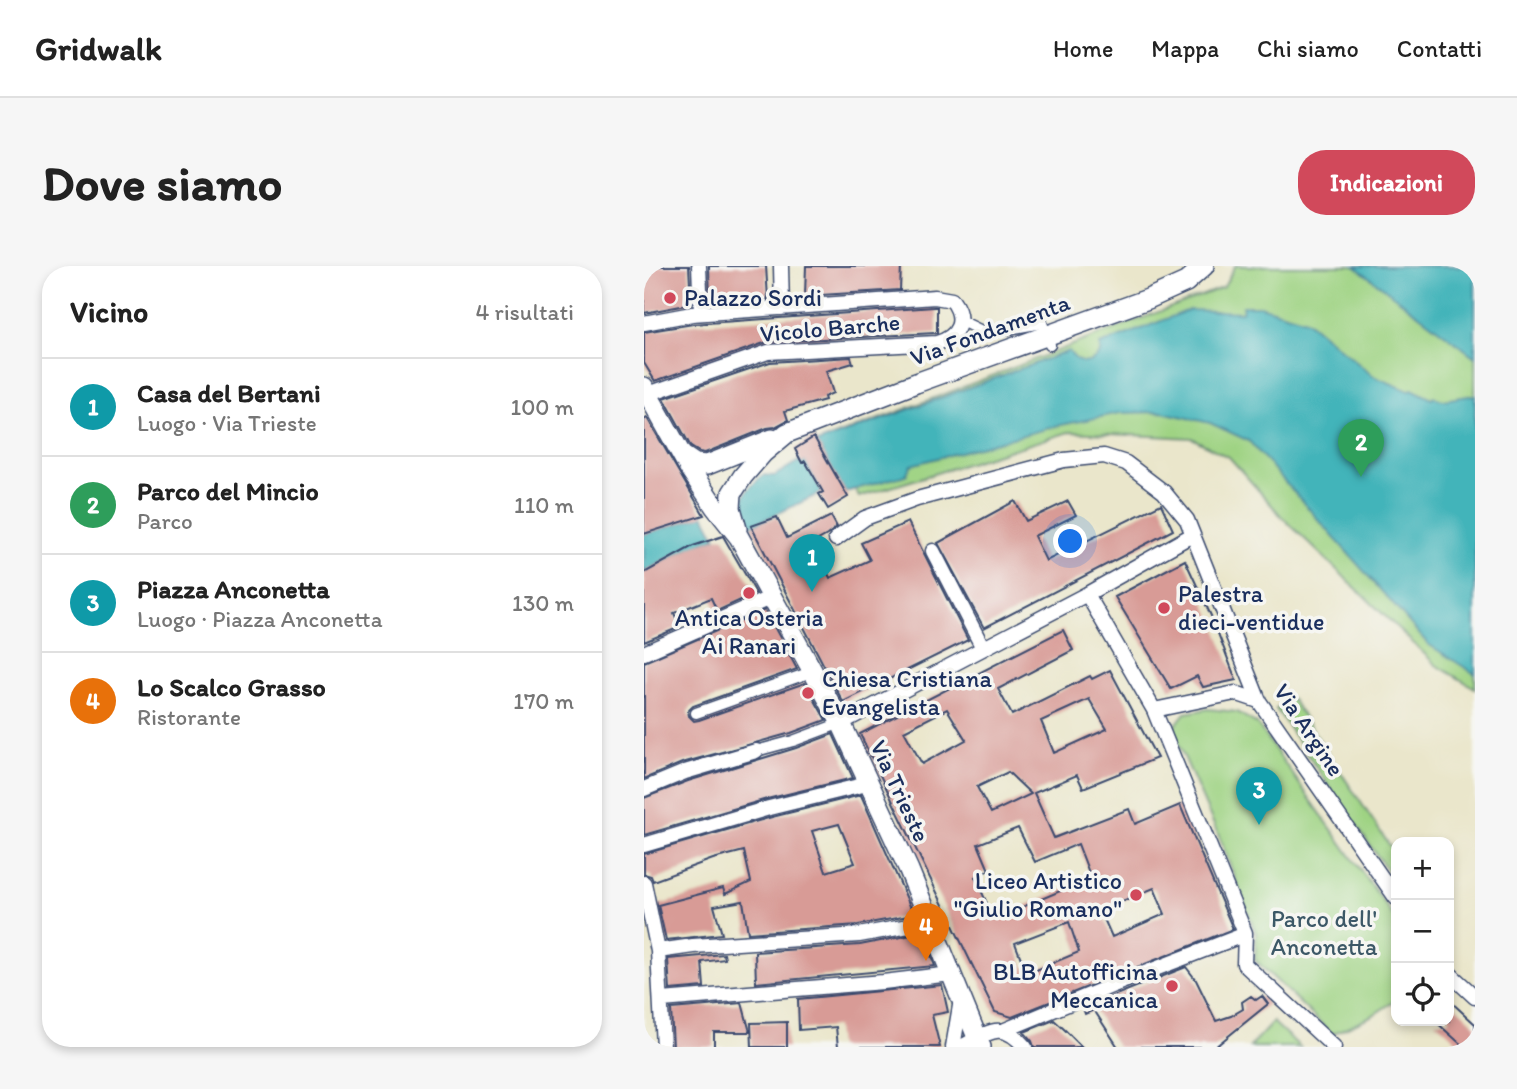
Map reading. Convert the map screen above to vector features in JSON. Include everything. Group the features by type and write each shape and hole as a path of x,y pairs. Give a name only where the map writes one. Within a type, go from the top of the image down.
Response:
{"main road":[{"name":"Via Fondamenta","path":"683,456 695,464 707,466 787,433 1048,340 1176,287 1196,275 1204,266"},
{"name":"Via Trieste","path":"648,400 715,507 739,537 841,723 931,922 961,1000 973,1044"},
{"name":"Via Fondamenta","path":"735,487 763,453 787,433"},
{"name":"Via Trieste","path":"735,487 730,504 739,537"}],"street":[{"path":"699,266 701,313"},
{"path":"781,266 782,308"},
{"path":"644,323 701,313 935,297 952,300 959,310 961,321 982,332 991,333 1042,323 1048,340"},
{"name":"Vicolo Barche","path":"648,400 768,352 937,343 947,340 959,330 961,321"},
{"name":"Via Argine","path":"836,539 865,517 917,499 1065,460 1104,456 1126,463 1164,492 1187,520 1259,701 1391,891"},
{"path":"644,789 685,772 793,741 841,723 1087,594 1192,535"},
{"path":"933,551 984,648"},
{"path":"1087,594 1154,710 1245,933 1244,964 1334,1047"},
{"path":"644,653 772,597"},
{"path":"696,713 814,671"},
{"path":"1154,710 1235,693 1259,701"},
{"path":"644,845 769,808 870,783"},
{"path":"644,884 658,951 663,1047"},
{"path":"658,951 693,946 859,935 931,922"},
{"path":"973,1044 988,1032 1005,1030 1243,935"},
{"path":"662,1000 951,974"},
{"path":"1454,978 1472,994"},
{"path":"953,1047 961,1000"},
{"path":"1005,1030 1025,1047"}],"green space":[{"path":"1235,266 1475,266 1475,688 1436,665 1283,518 1230,458 1192,438 1069,432 859,497 829,438 1224,287"},
{"path":"1291,698 1391,848 1391,876 1276,709"},
{"name":"Parco dell' Anconetta","path":"1208,709 1237,712 1257,724 1391,913 1391,1003 1332,1034 1255,960 1256,934 1221,841 1178,743 1174,727 1185,713"},
{"path":"1273,1022 1300,1047 1250,1047"}],"water":[{"path":"1354,266 1475,266 1475,357 1357,268"},
{"path":"1243,306 1260,306 1306,320 1373,376 1409,391 1412,389 1432,399 1434,397 1443,400 1475,395 1475,674 1428,644 1249,441 1210,423 1162,412 1120,413 1061,425 911,465 906,475 845,492 817,443 1069,351 1080,361 1092,361 1100,353 1100,345 1189,310 1242,312"},
{"path":"799,461 805,461 823,492 751,526 743,503 751,486 764,475 774,476"},
{"path":"704,515 716,538 644,572 644,534"}],"building":[{"name":"Palazzo Sordi","path":"644,266 689,266 691,304 644,313"},
{"path":"709,266 766,266 768,299 710,303"},
{"path":"806,266 901,266 900,290 805,296"},
{"path":"937,307 937,333 767,342 655,381 644,363 644,332 693,324"},
{"path":"851,357 853,363 826,371 833,393 824,397 825,400 785,411 788,420 775,427 705,453 691,447 664,398 770,362"},
{"path":"647,418 704,515 644,534 644,420"},
{"path":"814,437 848,497 828,509 819,494 823,492 795,449"},
{"path":"1015,501 1026,521 1068,501 1076,515 1034,536 1046,561 1161,504 1173,530 984,628 938,543"},
{"path":"831,516 837,527 813,543 830,578 870,560 861,543 908,522 968,640 843,702 751,526 777,517 787,538"},
{"path":"723,536 756,593 717,611 711,598 674,613 680,627 644,642 644,573 693,546"},
{"path":"1185,560 1212,618 1236,680 1203,687 1197,676 1171,689 1115,597"},
{"path":"765,610 797,669 693,706 688,711 689,716 694,721 699,720 805,683 826,720 791,733 682,763 644,779 644,662"},
{"path":"1063,630 1073,650 998,689 1012,715 1090,676 1092,679 1110,670 1157,758 1083,788 1077,775 1034,793 1054,838 1129,809 1135,824 1180,805 1233,929 1012,1017 995,1012 860,734","holes":["1089,699 1107,729 1054,753 1041,721","947,709 966,740 922,764 904,731","1008,772 1031,794 991,813 977,787","1018,828 1035,862 1078,844 1091,878 994,919 975,877 989,870 978,844","1154,888 1165,914 1112,937 1100,910","1069,922 1079,952 1027,974 1015,943"]},
{"path":"833,734 853,778 767,799 644,835 644,798"},
{"path":"861,795 914,915 858,925 748,933 743,901 714,906 722,934 666,940 658,905 723,888 725,894 751,882 744,851 713,859 653,881 651,876 644,874 644,854 772,817","holes":["839,824 855,863 826,872 812,831"]},
{"path":"922,933 935,966 756,983 755,952 860,945"},
{"path":"724,954 725,959 702,962 704,987 670,990 668,959"},
{"path":"1186,967 1196,980 1216,1021 1243,1009 1242,1002 1251,996 1256,1000 1262,996 1268,1004 1215,1047 1118,1047 1094,1010 1085,1014 1083,1008"},
{"path":"942,985 948,1012 932,1015 940,1047 838,1047 836,1027 799,1030 798,999"},
{"path":"742,1003 750,1032 714,1032 714,1047 673,1047 671,1009"},
{"path":"1454,1005 1475,1024 1475,1047 1464,1047 1441,1026 1454,1026"},
{"path":"1054,1020 1082,1047 1034,1047 1024,1032"},
{"path":"787,1022 787,1047 752,1047 751,1023"}],"place":[{"name":"Palazzo Sordi","path":"670,298"},
{"name":"Parco del Mincio","path":"1361,477"},
{"name":"Casa del Bertani","path":"812,592"},
{"name":"Antica Osteria Ai Ranari","path":"749,593"},
{"name":"Palestra dieci-ventidue","path":"1164,608"},
{"name":"Chiesa Cristiana Evangelista","path":"808,693"},
{"name":"Piazza Anconetta","path":"1259,825"},
{"name":"Liceo Artistico \"Giulio Romano\"","path":"1136,895"},
{"name":"Lo Scalco Grasso","path":"926,961"},
{"name":"BLB Autofficina Meccanica","path":"1172,986"}]}
